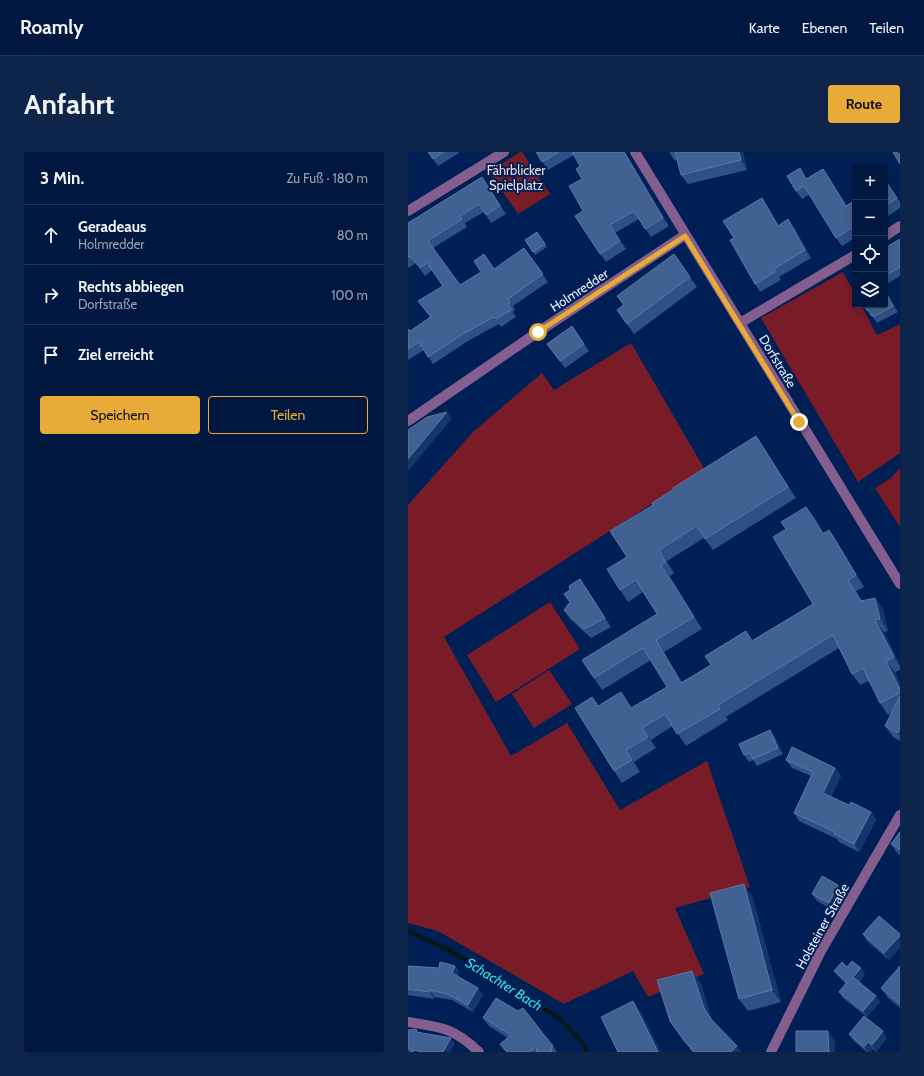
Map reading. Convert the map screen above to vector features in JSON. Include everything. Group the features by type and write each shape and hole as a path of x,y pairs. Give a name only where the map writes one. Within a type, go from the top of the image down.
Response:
{"street":[{"path":"408,211 504,152"},
{"name":"Dorfstraße","path":"635,152 685,236 900,584"},
{"path":"888,234 900,226"},
{"name":"Holmredder","path":"408,421 538,332 685,236"},
{"path":"740,323 852,257"},
{"name":"Holsteiner Straße","path":"771,1052 821,951 900,815"},
{"path":"408,1022 441,1027 455,1032 479,1052"}],"green space":[{"name":"Fährblicker Spielplatz","path":"522,152 550,194 518,214 489,172"},
{"path":"843,272 852,288 852,308 863,308 877,335 900,324 900,453 858,482 761,318"},
{"path":"631,343 705,470 444,637 511,756 567,723 620,810 707,761 750,887 675,908 704,974 648,997 633,971 564,1004 438,931 408,923 408,505 473,432 542,373 554,390"},
{"path":"900,468 900,527 875,488 891,478"},
{"path":"550,602 580,649 496,702 467,655"},
{"path":"549,670 572,704 534,728 512,694"}],"building":[{"path":"428,152 444,152 433,159"},
{"path":"536,152 559,152 542,162"},
{"path":"572,152 624,152 663,218 645,229 634,211 610,225 620,241 600,254 575,216 583,211 569,186 582,179 576,169 580,166"},
{"path":"675,152 739,152 741,160 681,175"},
{"path":"893,152 900,152 900,164"},
{"path":"800,168 806,179 823,169 846,206 852,202 852,228 836,238 804,186 796,191 787,176"},
{"path":"482,177 500,206 486,215 479,204 460,216 462,219 428,241 460,285 481,272 474,261 484,254 494,269 524,248 543,274 508,299 510,303 508,304 511,310 496,319 494,317 463,334 428,357 419,342 408,349 408,329 410,331 431,317 418,301 443,286 427,263 420,268 410,256 408,258 408,223"},
{"path":"888,184 897,198 888,204"},
{"path":"762,198 778,226 788,219 805,250 774,269 775,272 755,284 730,240 734,238 723,221"},
{"path":"537,232 545,244 533,252 525,240"},
{"path":"900,239 900,267 888,274 888,272 888,246"},
{"path":"674,254 690,277 627,324 617,310 624,305 617,296"},
{"path":"888,297 893,306 873,317 869,310 867,311 866,308 888,308"},
{"path":"572,326 584,344 560,361 547,344"},
{"path":"447,412 408,459 408,430 427,417"},
{"path":"756,436 788,487 705,539 697,526 659,550 666,562 661,565 694,617 656,640 681,683 711,665 705,656 746,631 752,641 813,604 773,537 786,529 781,522 806,507 823,534 829,530 856,575 848,580 861,601 875,598 880,619 875,620 894,657 886,661 900,689 900,693 880,703 863,668 852,674 833,635 718,705 720,709 677,734 665,714 642,728 648,737 626,750 632,760 614,771 575,708 592,697 598,706 621,692 631,708 667,687 643,648 594,678 582,660 657,614 636,580 620,590 607,569 627,557 610,531 653,505 652,503 674,489 673,488"},
{"path":"580,579 605,618 584,629 564,610 570,602 564,594 570,590 569,586"},
{"path":"900,696 900,729 898,733 885,726"},
{"path":"770,730 778,748 753,759 750,753 744,755 739,744"},
{"path":"792,747 835,768 823,793 849,805 851,802 871,812 854,844 834,834 835,832 794,813 813,772 786,760"},
{"path":"900,832 900,850 891,844"},
{"path":"822,876 838,885 829,903 812,894"},
{"path":"744,884 772,990 739,999 710,893"},
{"path":"879,916 900,934 900,936 884,953 863,934"},
{"path":"852,961 861,968 853,977 876,996 863,1011 839,992 847,982 834,971 842,962 847,967"},
{"path":"440,962 455,966 452,973 478,988 468,1005 447,994 430,990 430,992 408,989 408,966 439,968"},
{"path":"900,966 900,1004 881,988"},
{"path":"692,971 704,1008 711,1019 737,1046 731,1052 695,1052 685,1042 670,1021 657,980"},
{"path":"496,998 518,1011 523,1008 553,1046 551,1047 552,1052 537,1052 536,1047 529,1052 507,1052 500,1044 511,1035 483,1018"},
{"path":"633,1001 658,1052 618,1052 601,1017"},
{"path":"864,1016 883,1031 872,1045 868,1042 864,1047 849,1034"},
{"path":"416,1029 417,1032 451,1038 443,1052 422,1052 413,1050 413,1052 408,1052 408,1030"},
{"path":"796,1031 828,1031 829,1052 796,1052"}],"waterway":[{"name":"Schachter Bach","path":"408,931 449,950 559,1018 580,1040 587,1052"}],"route":[{"path":"538,332 685,236 740,323 799,422"}]}
